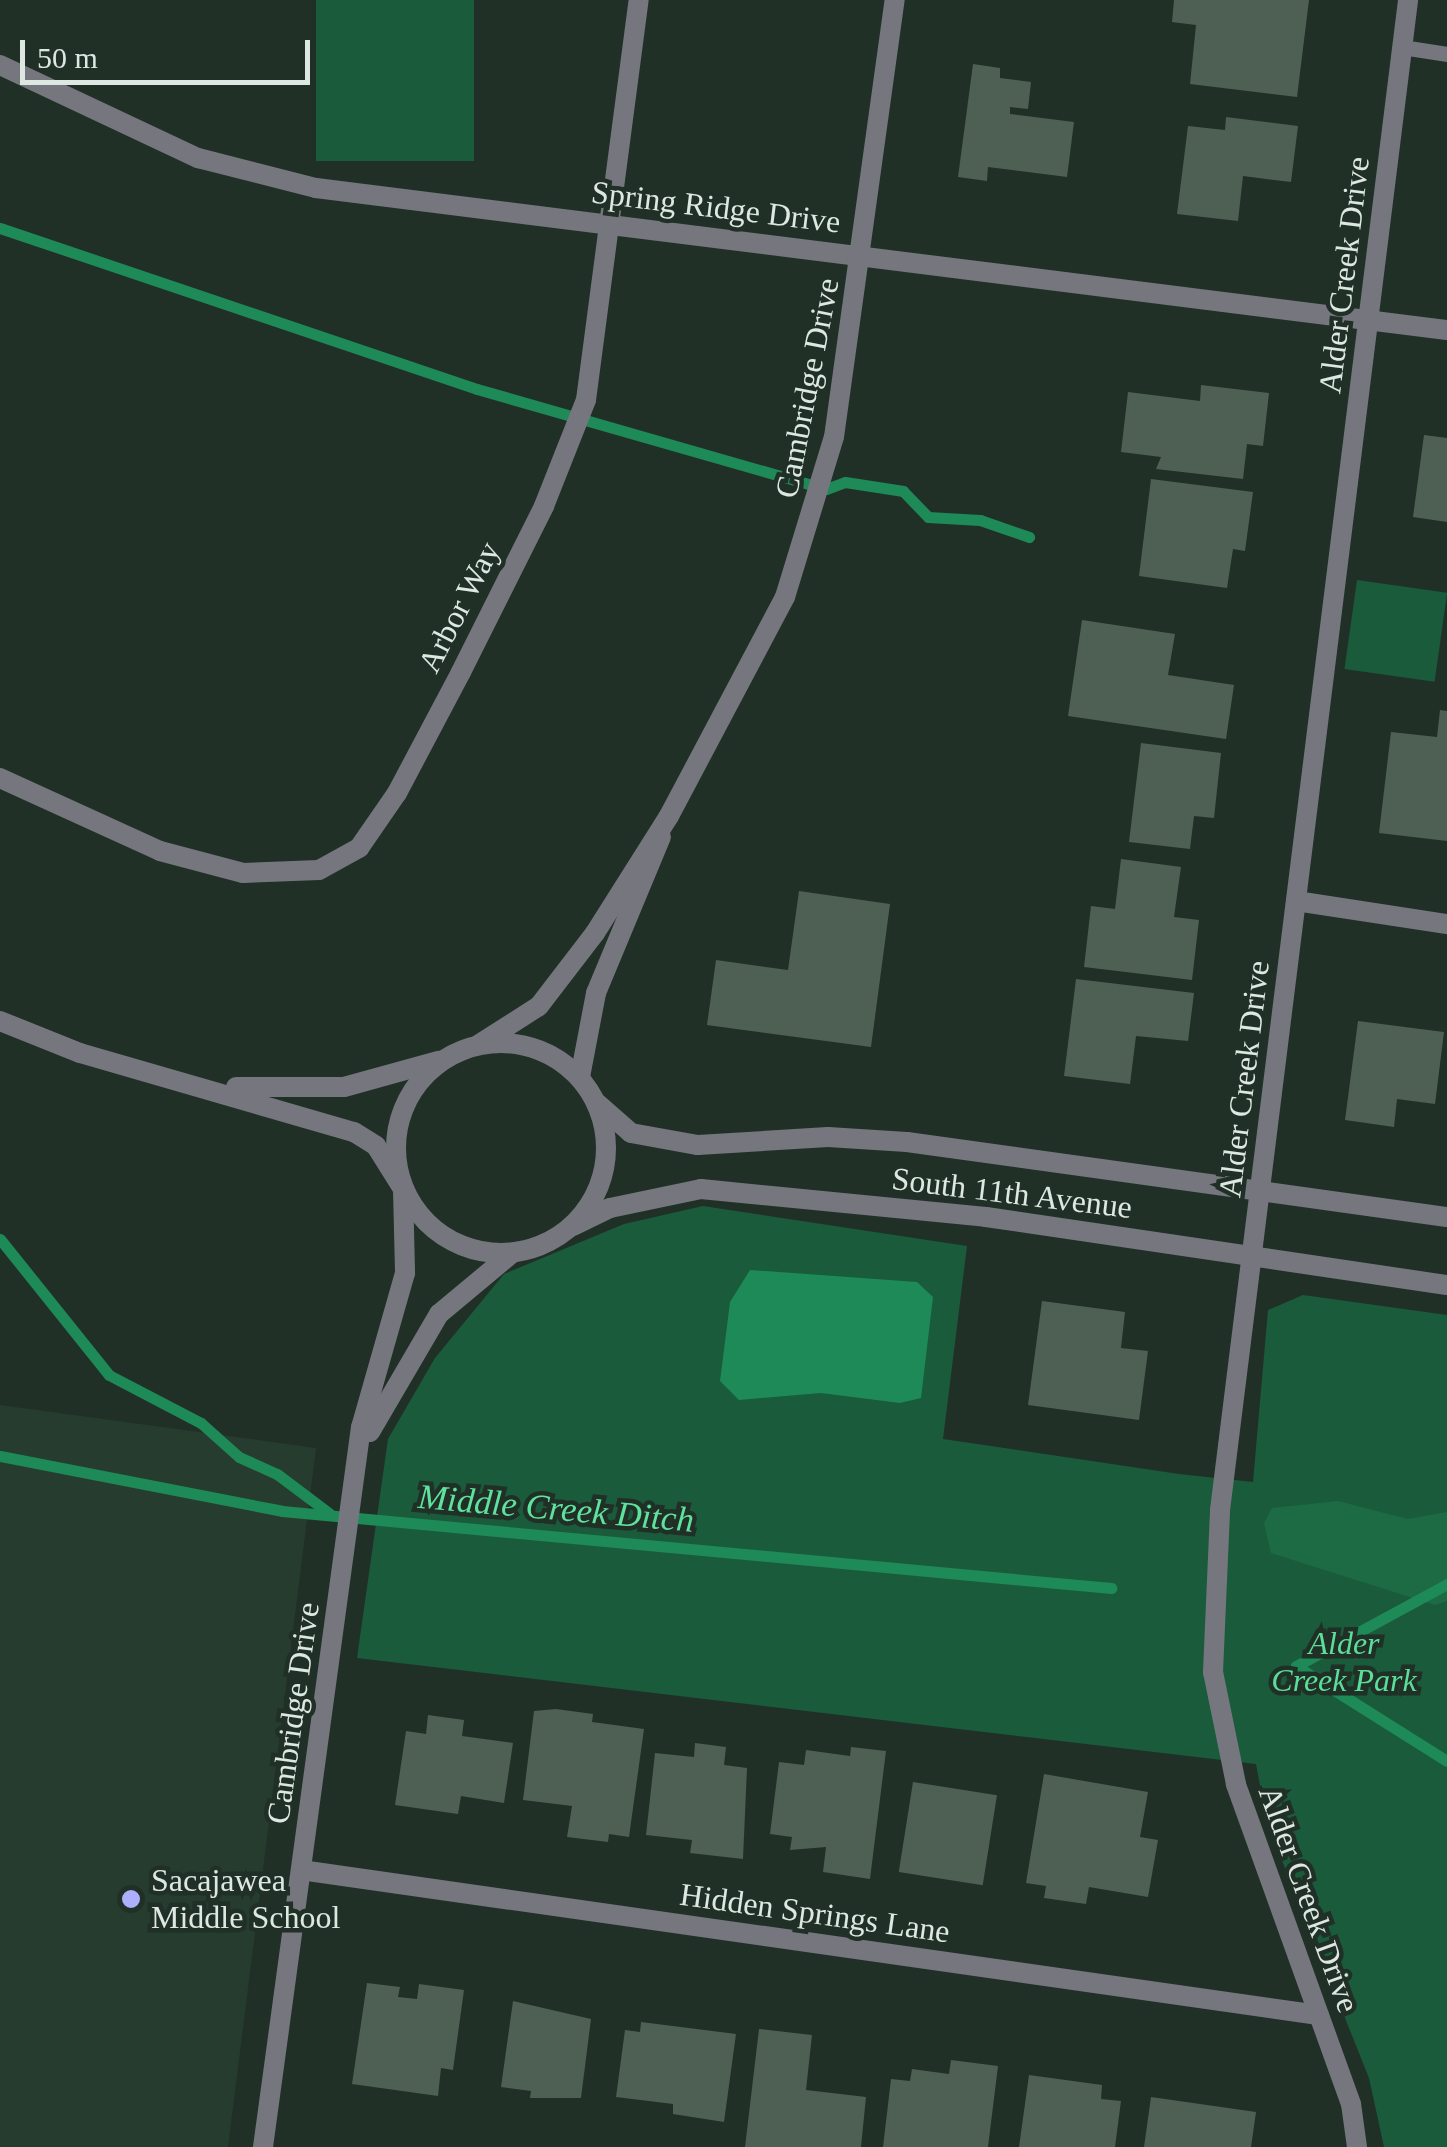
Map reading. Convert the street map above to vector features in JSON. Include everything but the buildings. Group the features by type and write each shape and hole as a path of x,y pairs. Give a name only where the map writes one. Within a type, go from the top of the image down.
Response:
{"street":[{"name":"Arbor Way","path":"0,778 160,852 244,873 319,870 359,848 397,793 544,506 586,400 613,226 639,0"},
{"name":"Cambridge Drive","path":"478,1044 540,1006 595,933 669,816 785,597 834,437 864,256 895,0"},
{"name":"Alder Creek Drive","path":"1357,2147 1351,2104 1236,1784 1213,1672 1220,1510 1408,0"},
{"name":"Spring Ridge Drive","path":"0,65 198,158 316,188 1447,330"},
{"name":"Cambridge Drive","path":"580,1076 596,993 669,816"},
{"path":"1296,901 1447,924"},
{"name":"South 11th Avenue","path":"0,1021 155,1073 354,1132 376,1146 423,1220 449,1241 480,1252 513,1254 546,1245 610,1208 701,1189 986,1218 1447,1285"},
{"name":"South 11th Avenue","path":"155,1073 200,1085 344,1087 478,1044 515,1043 550,1054 580,1076 598,1104 631,1133 698,1145 828,1138 906,1142 1447,1217"},
{"name":"South 11th Avenue","path":"404,1189 396,1153 400,1116 418,1084 444,1058"},
{"name":"South 11th Avenue","path":"573,1226 593,1200 605,1169 606,1136 598,1104"},
{"name":"Cambridge Drive","path":"263,2147 367,1396 405,1273 404,1189"},
{"name":"Cambridge Drive","path":"358,1466 378,1410 439,1314 474,1279 513,1254"},
{"name":"Hidden Springs Lane","path":"301,1870 1319,2015"}],"lane":[{"path":"1402,47 1447,54"}],"shaded area":[{"path":"750,1270 917,1282 933,1297 921,1398 900,1403 821,1393 739,1400 720,1381 730,1302"},
{"name":"Sacajawea Middle School","path":"0,1405 316,1448 228,2147 0,2147"},
{"path":"1338,1501 1408,1519 1447,1512 1447,1601 1435,1605 1271,1553 1264,1523 1272,1508"}],"green space":[{"path":"316,0 474,0 474,161 316,161"},
{"path":"1357,580 1447,593 1435,682 1344,669"},
{"name":"Alder Creek Park","path":"703,1206 967,1246 943,1439 1179,1474 1253,1482 1268,1310 1303,1295 1447,1315 1447,2147 1384,2147 1369,2078 1267,1823 1256,1764 357,1658 388,1439 435,1358 504,1274 624,1224"}],"waterway":[{"path":"0,228 477,389 826,489 845,482 903,491 928,517 980,520 1029,537"},
{"path":"0,1239 109,1375 201,1423 239,1457 277,1474 329,1513"},
{"name":"Middle Creek Ditch","path":"0,1456 282,1511 1111,1588"},
{"name":"Middle Creek Ditch","path":"1447,1584 1296,1666 1447,1761"}],"place":[{"name":"Sacajawea Middle School","path":"131,1899"}]}
